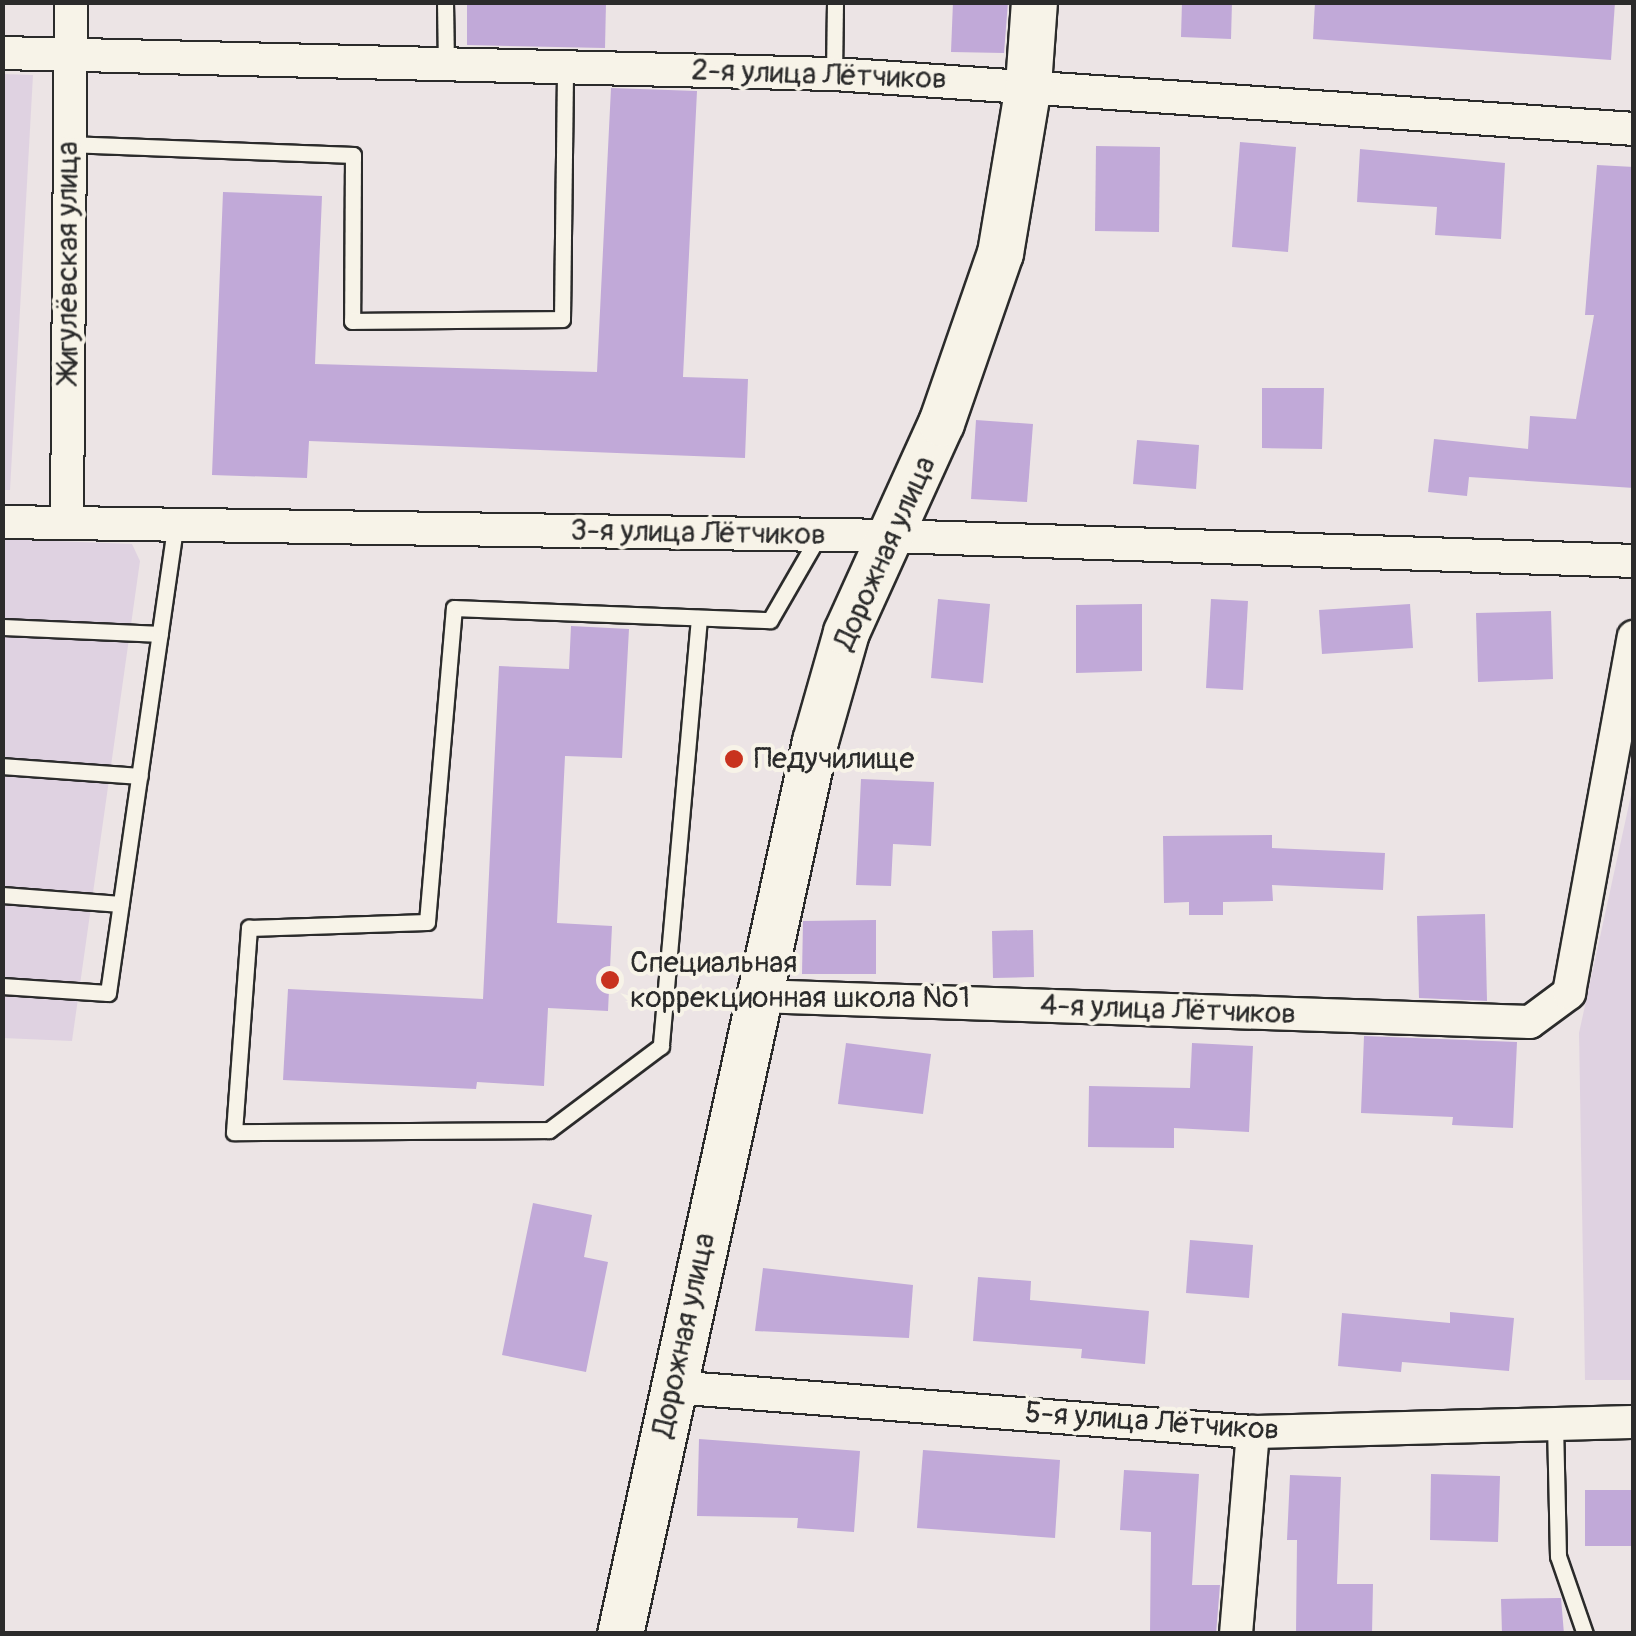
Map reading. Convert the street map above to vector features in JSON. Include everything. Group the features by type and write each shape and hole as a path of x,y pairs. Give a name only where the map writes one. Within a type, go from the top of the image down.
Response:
{"main road":[{"name":"Дорожная улица","path":"620,1634 757,996 846,632 890,536 983,307 1004,234 1028,85 1034,2"}],"street":[{"name":"Жигулёвская улица","path":"67,521 68,55 72,2"},
{"name":"2-я улица Лётчиков","path":"2,53 834,74 1634,129"},
{"name":"3-я улица Лётчиков","path":"2,522 890,536 1634,561"},
{"name":"4-я улица Лётчиков","path":"757,996 1530,1022 1569,993 1634,637"},
{"name":"5-я улица Лётчиков","path":"672,1387 1253,1432 1634,1422"},
{"path":"1236,1634 1253,1432"}],"lane":[{"path":"445,2 446,64"},
{"path":"834,74 835,2"},
{"path":"68,144 353,155 352,321 562,318 565,67"},
{"path":"2,986 108,993 176,523"},
{"path":"698,618 661,1046 549,1130 234,1132 249,928 427,922 454,608 770,620 819,535"},
{"path":"2,627 160,634"},
{"path":"2,766 140,776"},
{"path":"2,894 121,904"},
{"path":"1555,1424 1558,1556 1585,1634"}],"shaded area":[{"path":"3,74 33,75 10,490 3,490"},
{"path":"3,539 132,544 140,561 72,1041 3,1038"},
{"path":"1633,786 1633,1380 1585,1380 1579,1033"}],"building":[{"path":"467,2 606,2 605,48 467,45"},
{"path":"953,2 1008,2 1004,53 951,52"},
{"path":"1182,2 1232,2 1231,39 1181,37"},
{"path":"1315,2 1615,2 1611,60 1313,39"},
{"path":"611,88 697,91 683,377 748,379 745,458 309,441 307,478 212,475 223,192 322,196 315,364 597,372"},
{"path":"1240,142 1296,147 1288,252 1232,247"},
{"path":"1096,146 1160,147 1159,232 1095,231"},
{"path":"1360,149 1505,163 1501,239 1435,235 1437,207 1357,202"},
{"path":"1597,165 1634,167 1634,488 1469,477 1467,496 1428,492 1434,439 1528,449 1530,416 1576,419 1594,315 1585,315"},
{"path":"1262,388 1324,388 1322,449 1262,448"},
{"path":"976,420 1033,424 1027,502 971,499"},
{"path":"1137,440 1199,445 1196,489 1133,484"},
{"path":"938,599 990,604 983,683 931,678"},
{"path":"1211,599 1248,601 1243,690 1206,688"},
{"path":"1142,604 1142,671 1076,673 1076,605"},
{"path":"1410,604 1413,648 1322,654 1319,610"},
{"path":"1551,611 1553,679 1478,682 1476,613"},
{"path":"571,626 629,629 622,758 565,756 557,923 612,926 608,1011 548,1008 544,1086 477,1082 476,1089 283,1080 288,989 483,999 499,666 569,669"},
{"path":"861,779 934,782 931,846 893,844 891,886 856,885"},
{"path":"1272,835 1272,848 1385,853 1383,890 1272,885 1273,901 1223,902 1223,915 1189,915 1189,902 1164,903 1163,836"},
{"path":"1485,914 1487,1001 1419,998 1417,916"},
{"path":"876,920 876,974 802,974 803,921"},
{"path":"1033,930 1034,977 993,978 992,931"},
{"path":"1364,1036 1517,1042 1513,1128 1452,1125 1453,1117 1361,1113"},
{"path":"846,1043 931,1054 923,1114 838,1104"},
{"path":"1192,1043 1253,1046 1249,1132 1174,1128 1174,1148 1088,1147 1089,1086 1190,1088"},
{"path":"533,1203 592,1215 584,1257 608,1262 586,1372 502,1355"},
{"path":"1190,1240 1253,1245 1249,1298 1186,1293"},
{"path":"763,1268 913,1285 909,1338 755,1331"},
{"path":"978,1277 1031,1281 1030,1300 1149,1311 1145,1364 1081,1358 1082,1349 973,1341"},
{"path":"1450,1312 1514,1318 1509,1371 1402,1362 1401,1372 1338,1366 1342,1313 1450,1323"},
{"path":"699,1439 860,1451 854,1532 797,1528 798,1518 697,1516"},
{"path":"923,1450 1060,1460 1055,1538 917,1528"},
{"path":"1124,1470 1199,1474 1192,1585 1220,1585 1216,1634 1150,1634 1151,1532 1120,1530"},
{"path":"1431,1474 1500,1476 1498,1542 1430,1540"},
{"path":"1290,1475 1341,1477 1337,1584 1373,1584 1372,1634 1296,1634 1297,1540 1287,1540"},
{"path":"1585,1490 1634,1490 1634,1546 1585,1546"},
{"path":"1561,1598 1564,1634 1502,1634 1501,1599"}],"place":[{"name":"Педучилище","path":"734,759"},
{"name":"Специальная коррекционная школа №1","path":"610,980"}]}
